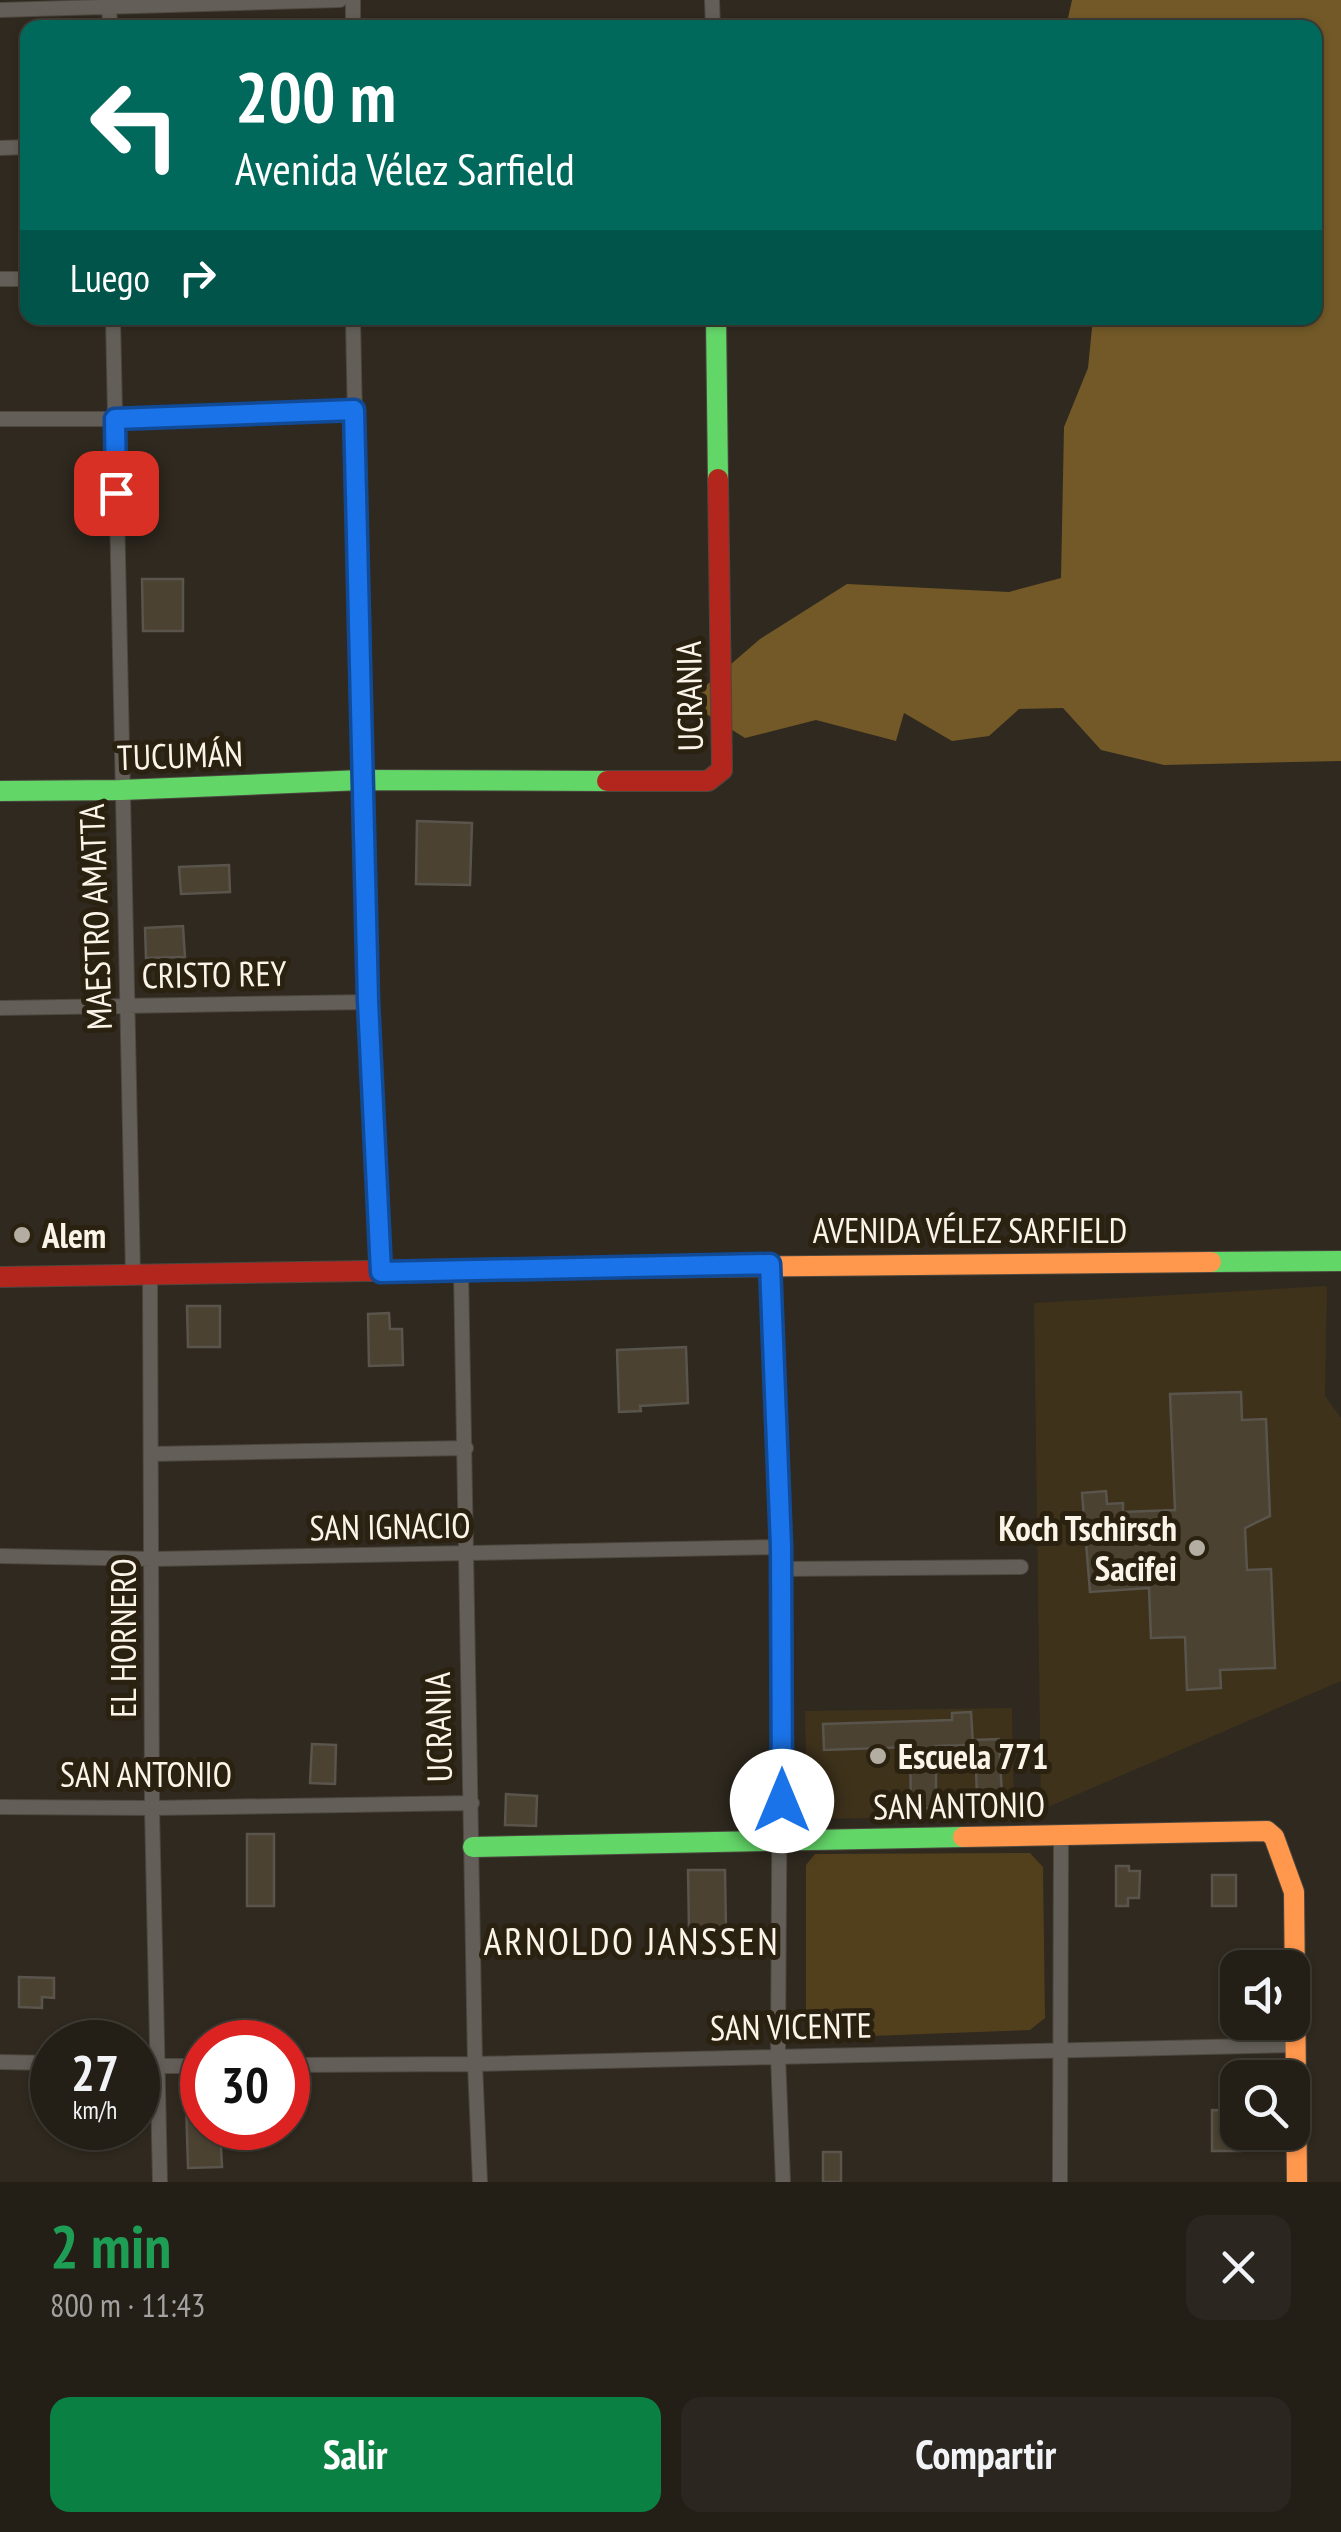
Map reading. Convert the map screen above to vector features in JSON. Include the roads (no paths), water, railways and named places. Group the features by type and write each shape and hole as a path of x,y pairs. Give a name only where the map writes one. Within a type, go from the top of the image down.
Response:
{"street":[{"path":"0,10 340,0"},
{"name":"MAESTRO AMATTA","path":"113,325 121,790 142,1275"},
{"path":"354,325 368,1002 381,1272"},
{"name":"UCRANIA","path":"362,780 708,781 722,770 716,325"},
{"path":"0,419 354,410"},
{"name":"TUCUMÁN","path":"0,791 362,780"},
{"name":"CRISTO REY","path":"0,1008 368,1002"},
{"name":"AVENIDA VÉLEZ SARFIELD","path":"0,1277 770,1264 1341,1261"},
{"path":"770,1264 781,1547 778,2056 783,2182"},
{"name":"UCRANIA","path":"461,1270 480,2182"},
{"name":"EL HORNERO","path":"142,1275 152,1454 152,1808 157,2020"},
{"path":"152,1454 466,1448"},
{"name":"SAN IGNACIO","path":"0,1556 154,1559 781,1547"},
{"path":"781,1569 1022,1567"},
{"name":"SAN ANTONIO","path":"0,1806 472,1803"},
{"name":"SAN ANTONIO","path":"472,1846 1267,1831 1274,1837 1294,1892 1296,2045"},
{"path":"1060,1836 1060,2182"},
{"path":"1296,2045 1297,2182"},
{"name":"SAN VICENTE","path":"310,2065 1296,2045"},
{"path":"0,2062 30,2063"},
{"name":"EL HORNERO","path":"159,2150 160,2182"}],"place":[{"name":"Alem","path":"22,1235"},
{"name":"Koch Tschirsch Sacifei","path":"1197,1548"},
{"name":"Escuela 771","path":"878,1756"}],"district":[{"name":"ARNOLDO JANSSEN","path":"632,1940"}]}
